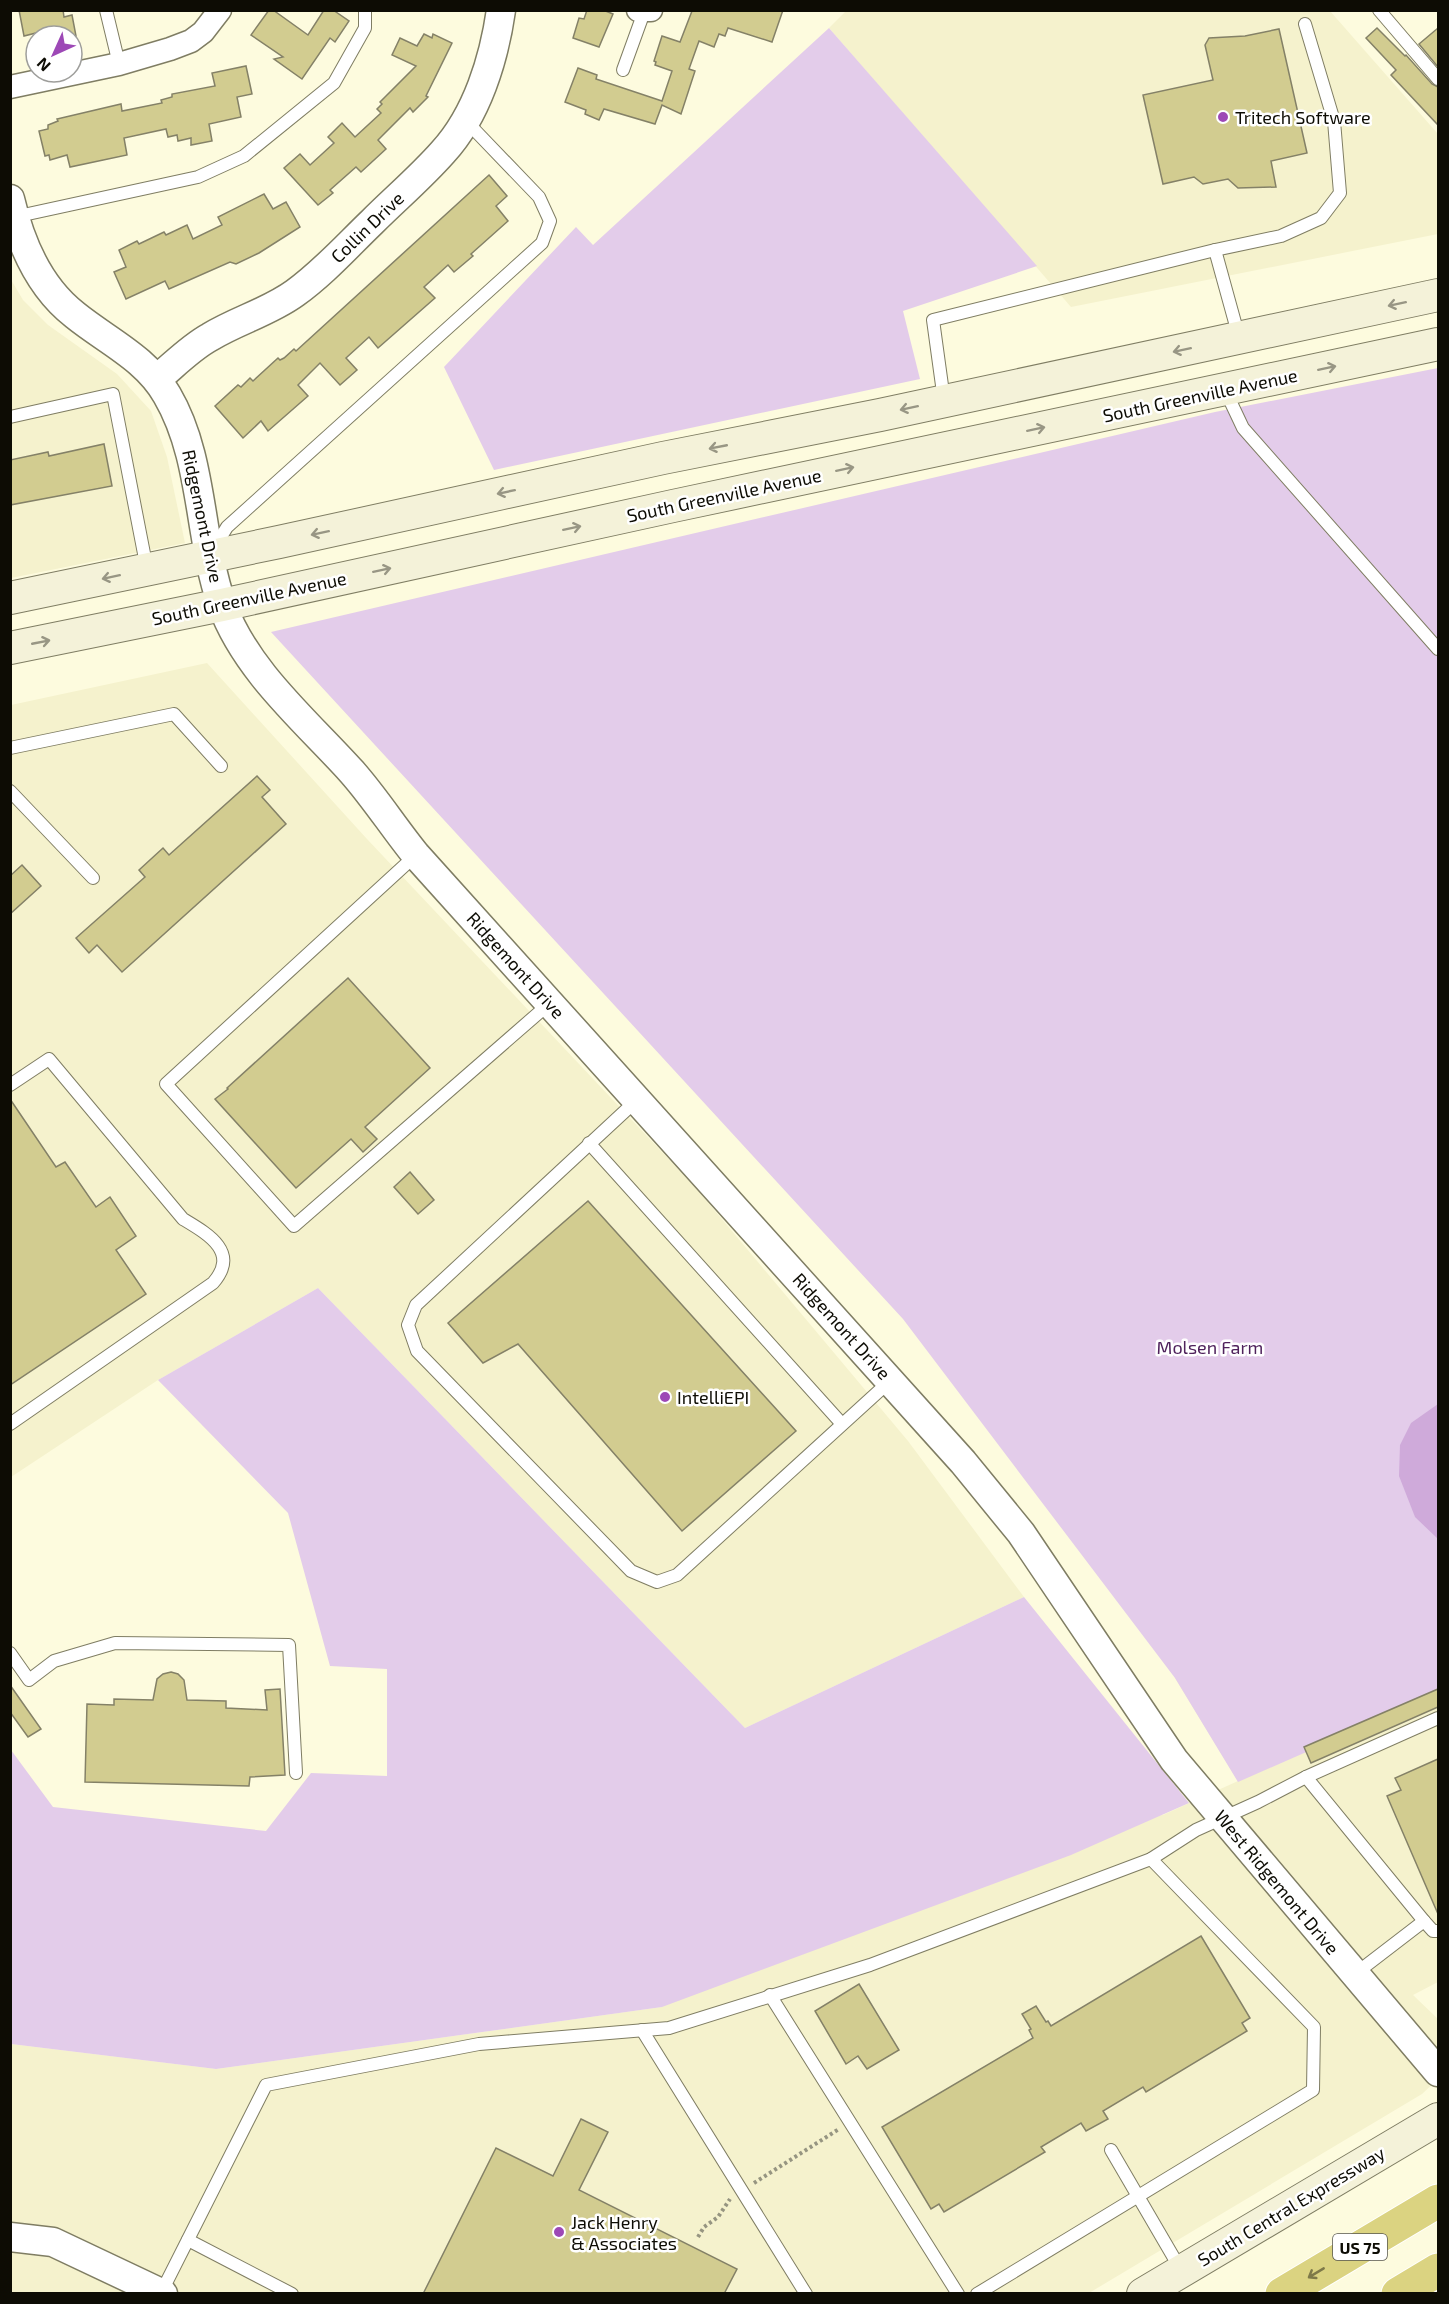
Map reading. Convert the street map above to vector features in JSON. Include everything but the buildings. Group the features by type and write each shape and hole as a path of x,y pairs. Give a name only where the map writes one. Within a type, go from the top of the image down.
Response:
{"highway":[{"name":"US 75","path":"1282,2294 1438,2201"},
{"path":"1398,2294 1438,2270"},
{"path":"1430,2294 1438,2286"}],"main road":[{"path":"10,598 279,543 663,458 944,401 1438,295"},
{"path":"1237,388 1239,338"},
{"name":"South Greenville Avenue","path":"10,648 222,605 673,506 1438,344"},
{"name":"South Central Expressway","path":"1143,2294 1438,2119"}],"street":[{"path":"10,87 119,64 191,41 203,32 220,10"},
{"name":"Collin Drive","path":"157,380 193,348 210,337 276,306 313,279 445,151 475,101 492,56 501,10"},
{"name":"Ridgemont Drive","path":"12,208 21,241 44,281 73,314 135,357 157,380 171,403 185,434 209,556 222,605 243,646 257,667 354,775 416,855 963,1462 1021,1533 1125,1685"},
{"name":"West Ridgemont Drive","path":"1125,1685 1174,1760 1438,2072"},
{"path":"10,2237 53,2242 162,2293"}],"lane":[{"path":"106,10 119,64"},
{"path":"12,208 198,177 244,156 334,83 365,28 365,10"},
{"path":"1379,10 1438,79"},
{"path":"623,70 644,11"},
{"path":"944,401 933,320 1215,249 1281,236 1321,218 1340,193 1334,121 1305,24"},
{"path":"209,556 227,526 542,243 550,221 539,197 465,120"},
{"path":"1215,249 1239,338"},
{"path":"1237,388 1244,428 1438,649"},
{"path":"10,417 113,394 147,569"},
{"path":"10,748 174,714 221,766"},
{"path":"10,791 93,878"},
{"path":"416,855 166,1084 294,1226 550,1003"},
{"path":"10,1085 49,1059 183,1219 202,1230 218,1245 224,1260 222,1272 213,1283 10,1425"},
{"path":"638,1100 416,1305 408,1325 417,1352 631,1570 657,1582 677,1575 890,1380"},
{"path":"589,1143 842,1424"},
{"path":"10,1653 29,1680 54,1661 115,1644 289,1645 296,1773"},
{"path":"162,2293 266,2085 479,2044 669,2028 892,1957 1151,1859 1196,1830 1306,1777 1438,1718"},
{"path":"1306,1777 1424,1921 1433,1931 1438,1931"},
{"path":"977,2294 1313,2090 1314,2027 1151,1859"},
{"path":"1355,1974 1424,1921"},
{"path":"770,1995 958,2294"},
{"path":"642,2030 806,2294"},
{"path":"1111,2150 1181,2271"},
{"path":"188,2240 292,2294"}],"path":[{"path":"698,2237 704,2227 718,2217 728,2200 850,2123"}],"shaded area":[{"path":"847,10 1330,11 1438,134 1438,234 1071,307 829,28"},
{"path":"10,278 23,300 48,325 117,374 151,411 167,457 185,543 11,578"},
{"path":"207,663 367,839 695,1187 908,1441 1024,1597 745,1728 318,1288 158,1380 11,1477 11,705"},
{"path":"1438,1404 1438,1539 1415,1517 1399,1476 1400,1445 1411,1423"},
{"path":"1438,1570 1438,1982 1413,1995 1438,2019 1438,2079 1422,2094 1089,2293 11,2293 11,2044 216,2069 662,2007 10,1918 1163,1815 1238,1781 1175,1678"}],"green space":[{"path":"829,28 1037,266 903,311 920,379 494,470 444,367 576,227 593,245"},
{"name":"Molsen Farm","path":"1438,368 1438,1694 1238,1782 1175,1678 903,1319 271,632 1215,412"},
{"path":"318,1288 745,1728 1024,1597 1189,1803 1071,1855 662,2007 216,2069 11,2044 11,1750 53,1807 266,1831 311,1773 387,1776 387,1669 330,1666 288,1513 158,1380"}],"place":[{"name":"Tritech Software","path":"1223,117"},
{"name":"IntelliEPI","path":"665,1397"},
{"name":"Jack Henry & Associates","path":"559,2232"}]}
